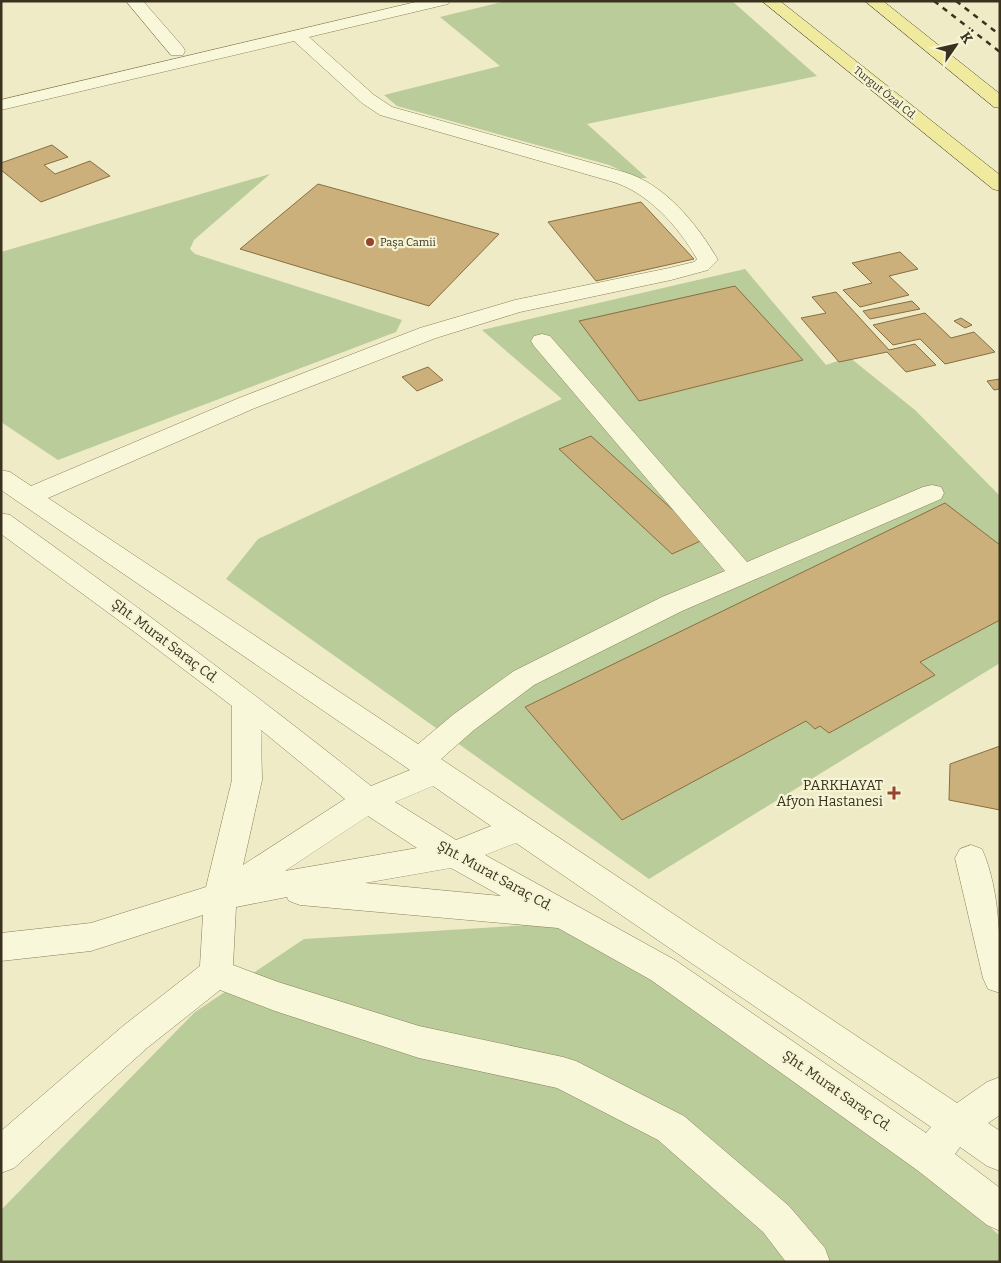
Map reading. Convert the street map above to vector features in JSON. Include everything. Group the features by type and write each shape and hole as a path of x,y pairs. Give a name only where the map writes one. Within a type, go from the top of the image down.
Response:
{"main road":[{"name":"Turgut Özal Cd.","path":"770,1 1000,185"},
{"path":"873,1 1000,103"}],"street":[{"path":"134,1 177,51"},
{"path":"1,92 389,1"},
{"path":"1,105 442,1"},
{"path":"28,497 247,403 428,333 515,306 671,274 701,266 708,260 701,248 655,196 636,183 386,111 368,99 297,35"},
{"path":"542,341 742,573"},
{"path":"1,478 1000,1153"},
{"path":"220,896 368,800 427,767 464,722 524,678 672,604 932,493"},
{"name":"Şht. Murat Saraç Cd.","path":"1,521 146,626 246,702 368,800 455,854 663,970 930,1157 1000,1212"},
{"path":"1,1155 135,1037 216,973 220,896 247,780 246,702"},
{"path":"1,947 91,937 220,896 455,854 518,828"},
{"path":"971,858 1000,978"},
{"path":"266,888 568,916"},
{"path":"216,973 275,996 419,1042 563,1073 671,1128 776,1219 811,1262"},
{"path":"930,1157 956,1124 1000,1094"}],"green space":[{"path":"506,1 732,1 817,76 587,124 647,178 637,178 609,165 397,106 384,95 500,66 440,17"},
{"path":"270,174 194,240 190,249 195,254 402,320 396,332 58,460 1,422 1,252"},
{"path":"745,269 826,365 849,357 915,410 1000,496 1000,663 649,879 226,579 258,539 562,399 482,330"},
{"path":"562,923 722,1022 931,1173 1000,1236 1000,1262 1,1262 1,1210 195,1012 304,939"}],"building":[{"path":"52,145 68,157 44,165 55,174 90,161 110,176 41,202 1,170 1,163"},
{"name":"Paşa Camii","path":"318,184 499,234 429,306 240,249"},
{"path":"641,202 694,259 596,281 548,222"},
{"path":"900,252 918,269 889,276 909,295 860,307 843,290 872,283 852,263"},
{"path":"735,286 803,360 639,401 579,321"},
{"path":"836,292 889,350 915,344 936,365 906,372 887,352 839,362 801,318 826,313 812,297"},
{"path":"912,301 920,309 870,319 863,311"},
{"path":"925,313 951,338 974,332 995,352 945,364 920,339 893,345 873,325"},
{"path":"961,318 972,325 965,328 954,321"},
{"path":"428,367 443,380 417,391 402,377"},
{"path":"1000,379 1000,389 994,390 987,381"},
{"path":"591,436 705,539 672,554 559,449"},
{"path":"945,503 1000,545 1000,620 920,662 935,675 829,733 820,726 815,729 806,721 622,820 525,707"},
{"path":"1000,746 1000,810 949,800 950,764"}],"railway":[{"path":"934,1 1000,52"},
{"path":"956,1 1000,35"}],"place":[{"name":"Paşa Camii","path":"370,242"},
{"name":"PARKHAYAT Afyon Hastanesi","path":"894,793"}]}
